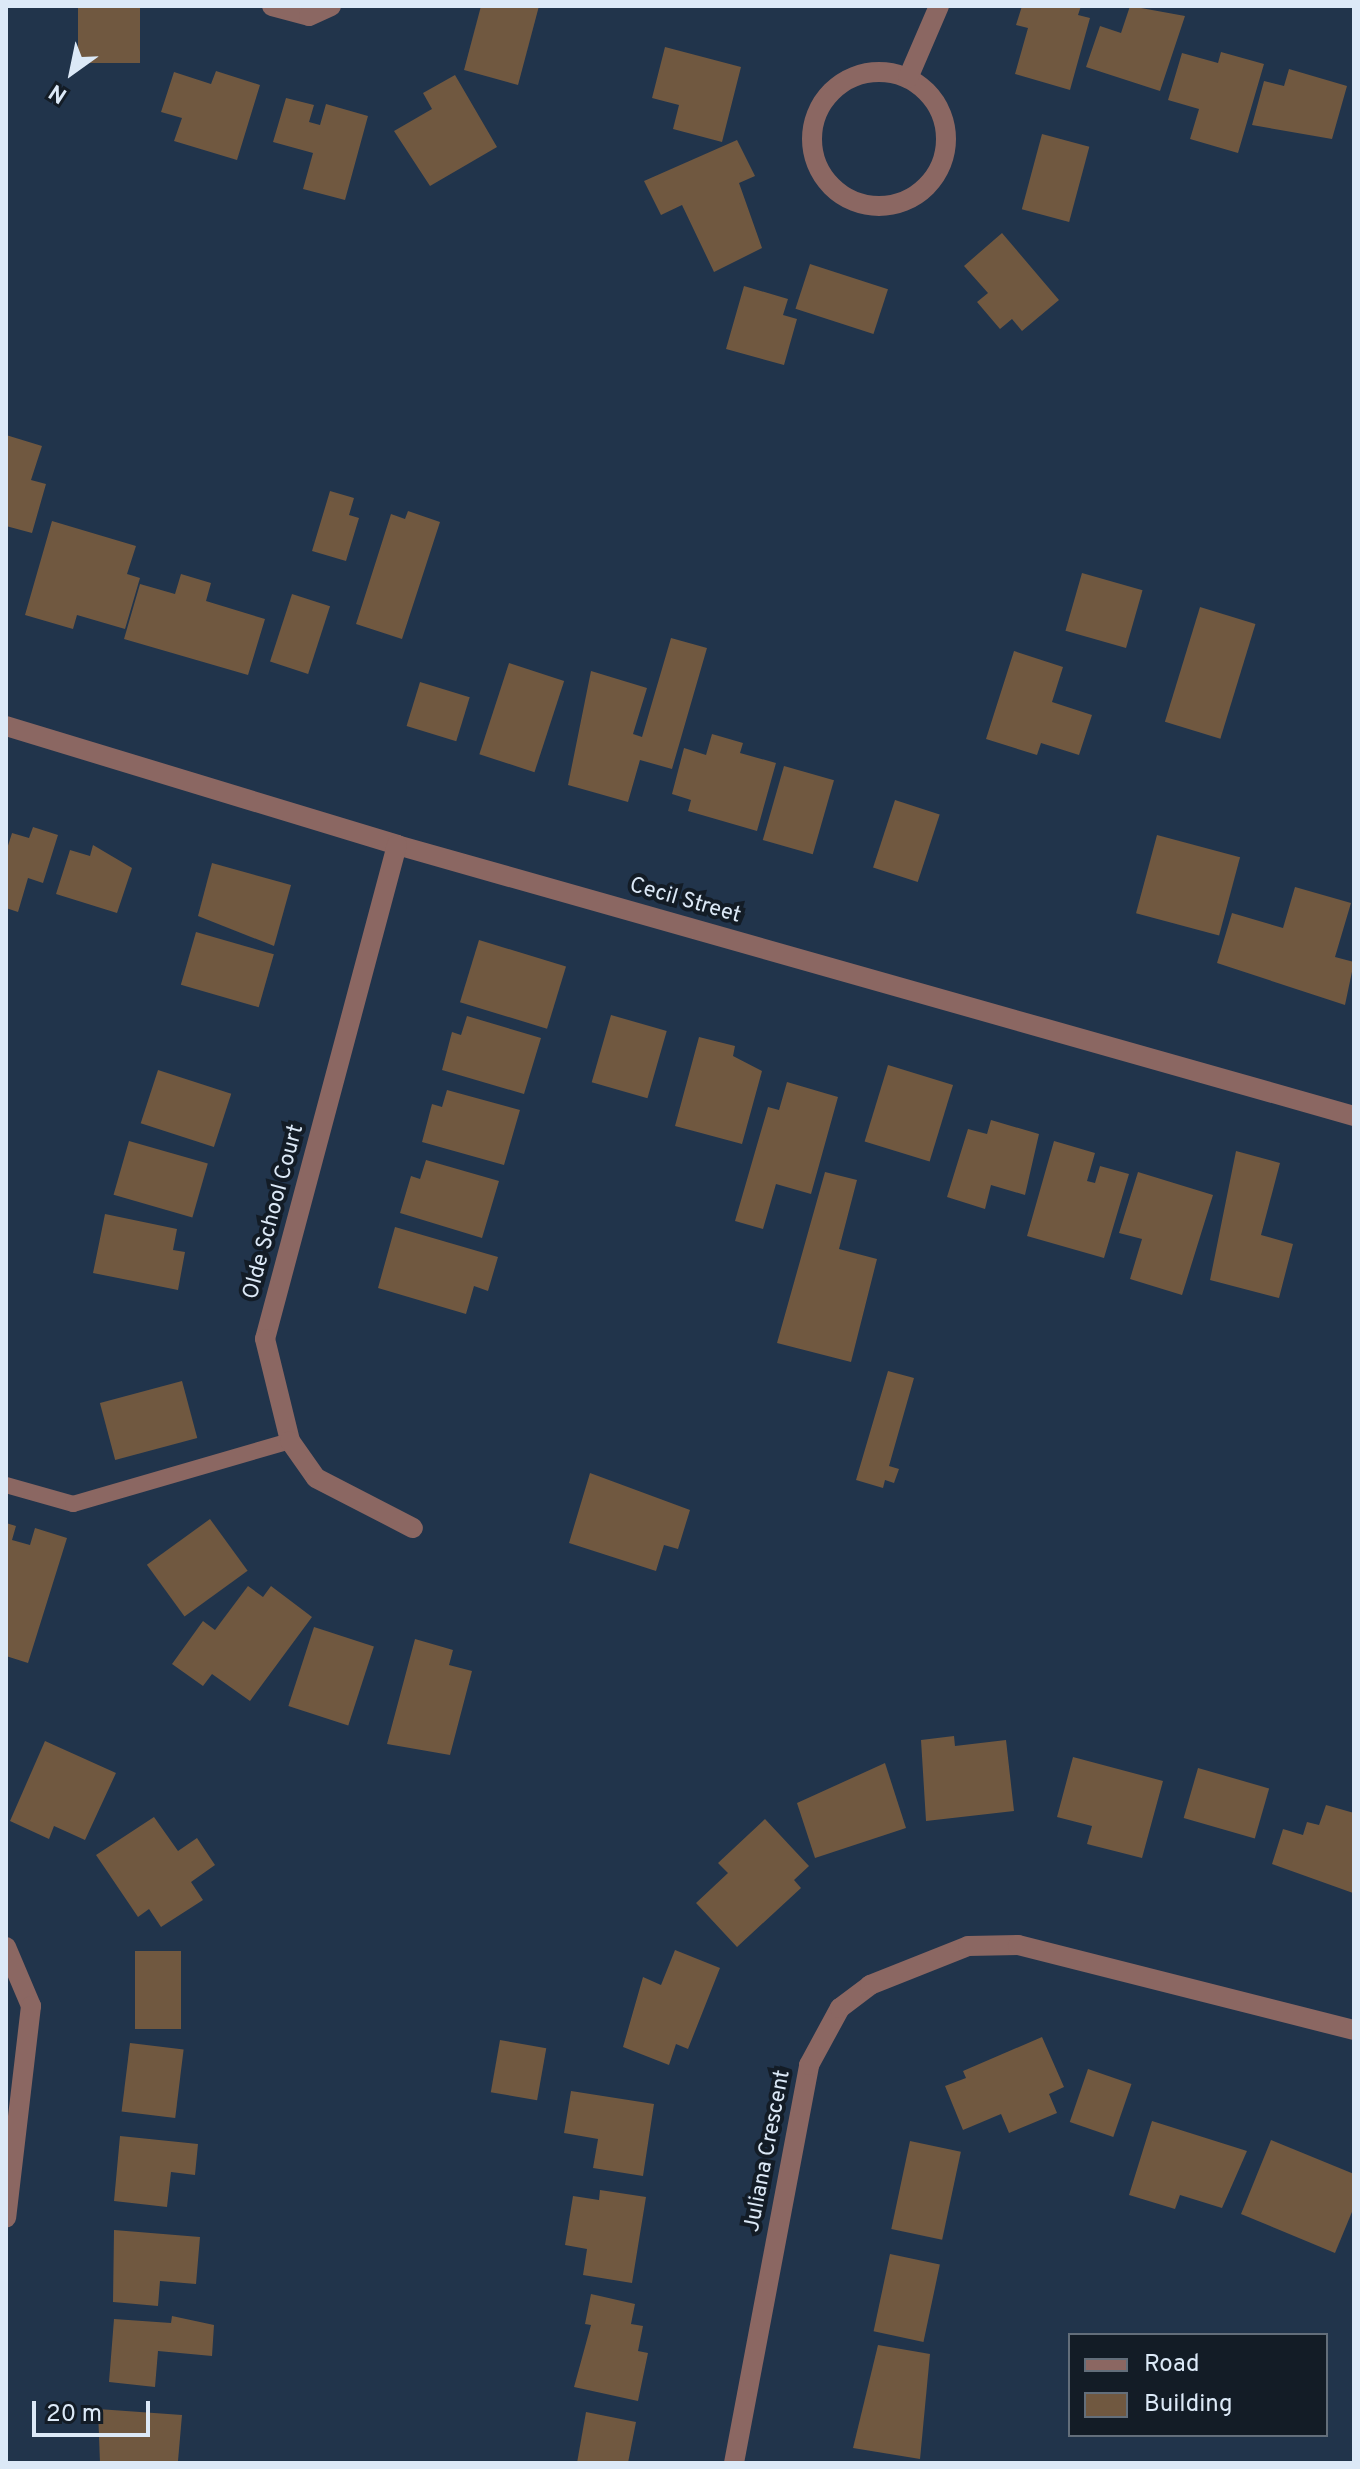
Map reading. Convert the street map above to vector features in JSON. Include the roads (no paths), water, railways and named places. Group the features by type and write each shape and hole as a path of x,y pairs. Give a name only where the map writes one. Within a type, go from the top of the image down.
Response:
{"street":[{"path":"272,6 309,16 331,6"},
{"path":"908,78 939,6"},
{"path":"863,73 908,78 926,90 946,128 939,171 917,194 887,206 844,197 815,162 814,117 825,97 863,73"},
{"name":"Cecil Street","path":"6,726 397,845 1354,1116"},
{"name":"Olde School Court","path":"397,845 265,1339 290,1441 316,1478 413,1528"},
{"name":"Juliana Crescent","path":"734,2463 809,2065 840,2008 870,1985 968,1946 1018,1945 1354,2030"},
{"path":"6,1947 31,2006 6,2218"}],"lane":[{"path":"6,1485 73,1504 290,1441"}]}
